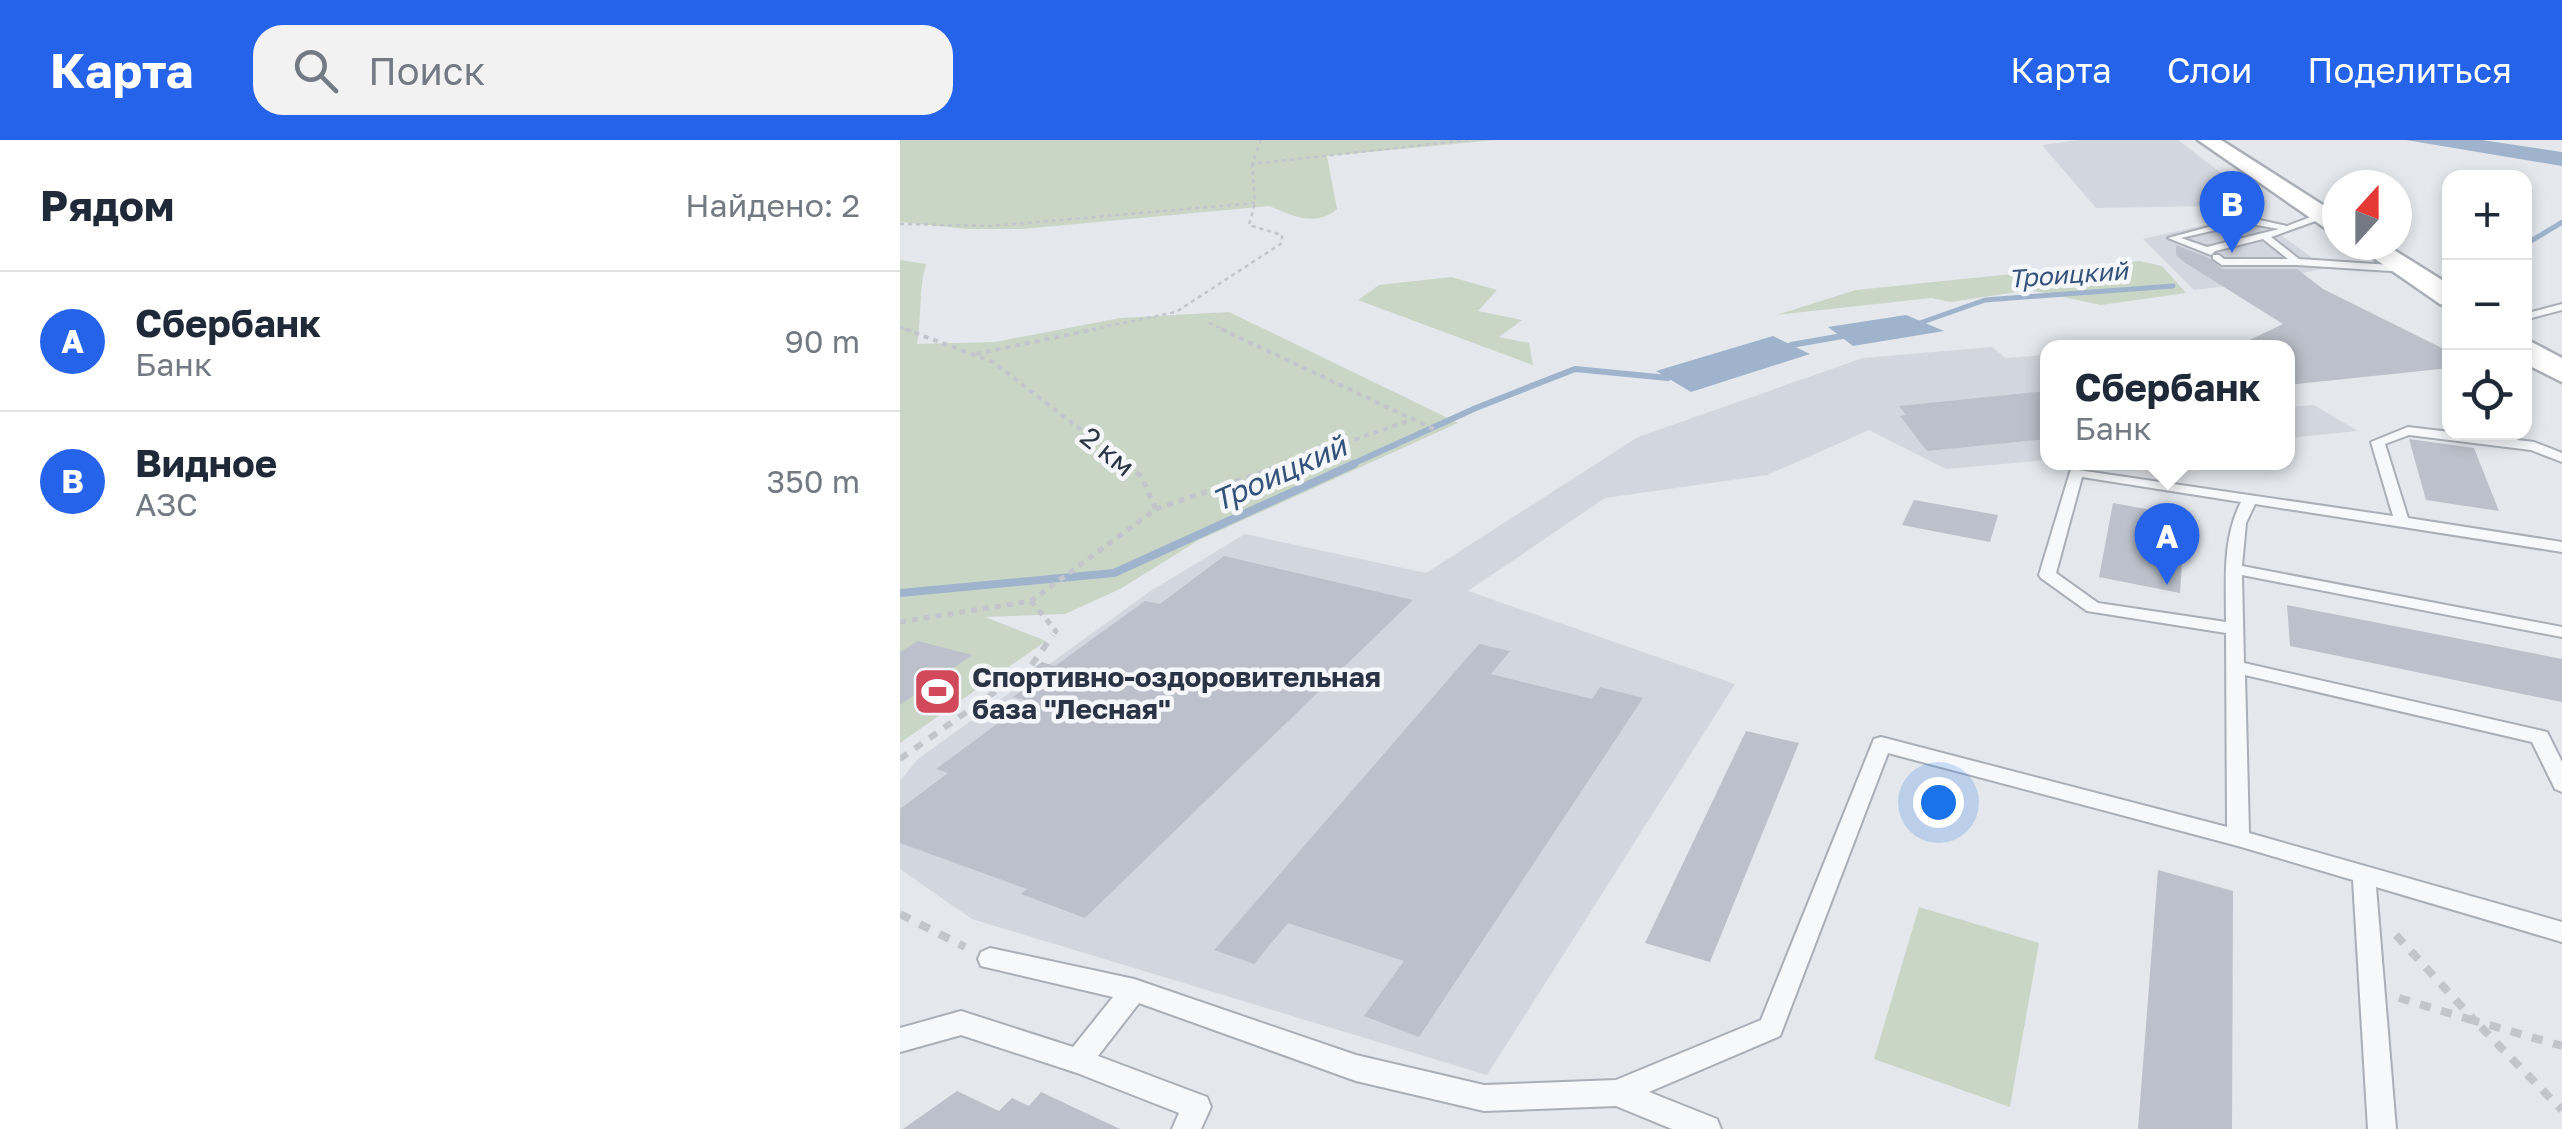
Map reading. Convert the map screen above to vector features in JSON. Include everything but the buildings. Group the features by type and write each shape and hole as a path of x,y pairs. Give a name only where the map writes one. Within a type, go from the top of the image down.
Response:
{"main road":[{"path":"2208,140 2322,216"},
{"path":"2393,260 2442,293"},
{"path":"2527,350 2562,372"}],"lane":[{"path":"2322,222 2282,227 2246,220 2172,238 2212,253 2406,268"},
{"path":"2212,253 2222,262 2240,242 2282,227"},
{"path":"2264,236 2297,262"},
{"path":"2240,242 2259,257"},
{"path":"2532,315 2562,306"},
{"path":"2402,522 2378,442 2408,432 2534,446 2562,458"},
{"path":"2237,629 2093,606 2048,574 2076,472 2562,548"},
{"path":"2238,838 2234,570 2238,523 2250,499"},
{"path":"2234,570 2562,632"},
{"path":"2237,666 2540,736 2562,784"},
{"path":"990,960 1134,990 1356,1068 1484,1098 1616,1093 1771,1028 1881,744 2238,838 2562,932"},
{"path":"2364,875 2382,1129"},
{"path":"1078,1062 1134,990"},
{"path":"900,1040 961,1024 1197,1107 1186,1129"},
{"path":"1616,1093 1707,1129"}],"path":[{"path":"974,354 1176,312 1282,243 1282,235 1249,225 1256,203 1252,164 1262,140"},
{"path":"1252,164 1468,140"},
{"path":"900,224 991,226 1256,203"},
{"path":"1209,323 1438,432"},
{"name":"2 км","path":"900,326 993,362 1141,476 1156,509"},
{"path":"900,622 1031,601 1156,509 1410,420"},
{"path":"900,759 1030,667 1056,631 1031,601"},
{"path":"2366,902 2562,1110"},
{"path":"900,914 990,960"},
{"path":"2372,990 2562,1046"}],"shaded area":[{"path":"2078,140 2178,140 2263,205 2096,208 2042,145"},
{"path":"2252,214 2326,268 2194,290 2143,239"},
{"path":"1992,347 2006,358 2040,356 2040,461 1946,469 1869,430 1767,475 1605,498 1468,591 1735,684 1487,1075 972,919 900,869 900,781 918,759 1149,592 1245,534 1426,573 1638,437 1863,358"},
{"path":"2314,405 2358,431 2295,437 2295,406"}],"green space":[{"path":"900,140 1495,140 1327,156 1337,209 1320,218 1303,218 1269,206 1023,229 967,229 900,222"},
{"path":"900,260 926,264 917,344 995,342 1120,318 1229,312 1458,423 1199,540 1120,589 1065,614 985,617 1046,641 900,743"},
{"path":"2140,261 2162,266 2186,293 2101,305 2030,290 1951,302 1931,298 1776,315 1856,290"},
{"path":"1451,277 1497,290 1478,311 1522,320 1499,337 1529,343 1533,365 1358,300 1379,285"},
{"path":"1919,907 2039,943 2010,1107 1874,1059"}],"water":[{"path":"2406,140 2482,140 2562,152 2562,166"},
{"path":"1906,315 1944,331 1853,346 1828,327"},
{"path":"1773,336 1810,354 1691,392 1656,371"}],"waterway":[{"name":"Троицкий","path":"2557,225 2562,222"},
{"name":"Троицкий","path":"2532,240 2561,223"},
{"name":"Троицкий","path":"1917,324 1985,300 2173,286"},
{"name":"Троицкий","path":"1791,345 1848,335"},
{"name":"Троицкий","path":"1348,466 1476,408 1575,369 1668,378"},
{"name":"Троицкий","path":"900,593 1114,573 1354,464"}],"place":[{"name":"Видное","path":"2232,253"},
{"name":"Сбербанк","path":"2167,585"},
{"name":"Спортивно-оздоровительная база \"Лесная\"","path":"937,692"}]}
